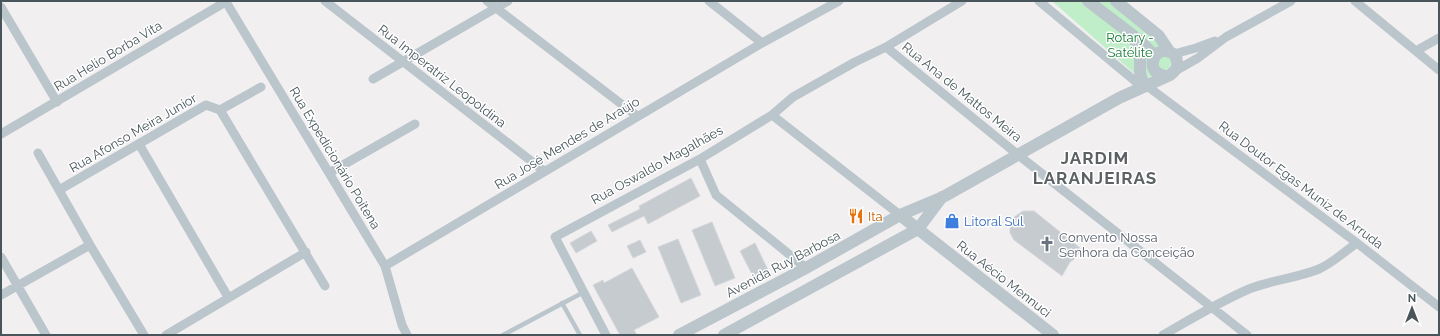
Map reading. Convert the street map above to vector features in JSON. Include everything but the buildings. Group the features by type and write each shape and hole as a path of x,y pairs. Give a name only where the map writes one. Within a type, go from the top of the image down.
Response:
{"street":[{"name":"Rua Helio Borba Vita","path":"1,134 226,1"},
{"name":"Rua Expedicionário Poitena","path":"226,1 385,266 402,325 407,335"},
{"name":"Rua Imperatriz Leopoldina","path":"325,1 544,172"},
{"path":"487,1 637,116"},
{"path":"373,79 508,1"},
{"path":"709,1 762,43"},
{"name":"Rua José Mendes de Araújo","path":"385,266 637,116 762,43 838,1"},
{"name":"Rua Oswaldo Magalhães","path":"584,292 555,237 700,159 772,115 793,97 855,62 886,47 962,1"},
{"path":"1039,1 1147,86"},
{"path":"1088,1 1139,40 1154,59 1154,70 1160,75 1170,74 1178,66 1177,59 1159,36 1116,1"},
{"name":"Avenida Ruy Barbosa","path":"679,335 806,268 900,215 943,197 1119,98 1170,74 1198,58 1226,37 1291,1"},
{"path":"1354,1 1439,70"},
{"path":"1,7 57,102"},
{"path":"1133,36 1140,58 1137,78"},
{"name":"Avenida Ruy Barbosa","path":"1119,98 1131,87 1145,66 1161,51 1171,52 1196,48 1226,37"},
{"path":"1416,51 1439,38"},
{"name":"Rua Ana de Mattos Meira","path":"886,47 1017,154 1247,335"},
{"name":"Rua Doutor Egas Muniz de Arruda","path":"1147,86 1358,243 1439,306"},
{"path":"261,87 220,110 325,286"},
{"name":"Rua Afonso Meira Junior","path":"60,190 206,105 220,110"},
{"path":"772,115 900,215"},
{"path":"329,174 415,124"},
{"path":"139,144 228,298"},
{"path":"38,153 90,245 144,335"},
{"path":"700,159 716,194 806,268"},
{"name":"Avenida Ruy Barbosa","path":"724,335 918,230 943,197"},
{"name":"Rua Aécio Mennuci","path":"900,215 1053,335"},
{"path":"1163,335 1213,307 1248,290 1265,284 1302,275 1321,268 1358,243"},
{"path":"1,295 90,245"},
{"path":"166,335 306,252"},
{"path":"1,257 46,335"},
{"path":"584,292 606,335"}],"lane":[{"path":"503,335 584,292"},
{"path":"562,304 580,335"}],"green space":[{"name":"Rotary - Satélite","path":"1052,1 1111,1 1155,39 1172,60 1169,68 1150,77 1135,74"}],"place":[{"name":"Ita","path":"856,216"},
{"name":"Litoral Sul","path":"952,221"},
{"name":"Convento Nossa Senhora da Conceição","path":"1047,244"}],"district":[{"name":"JARDIM LARANJEIRAS","path":"1095,168"}]}
